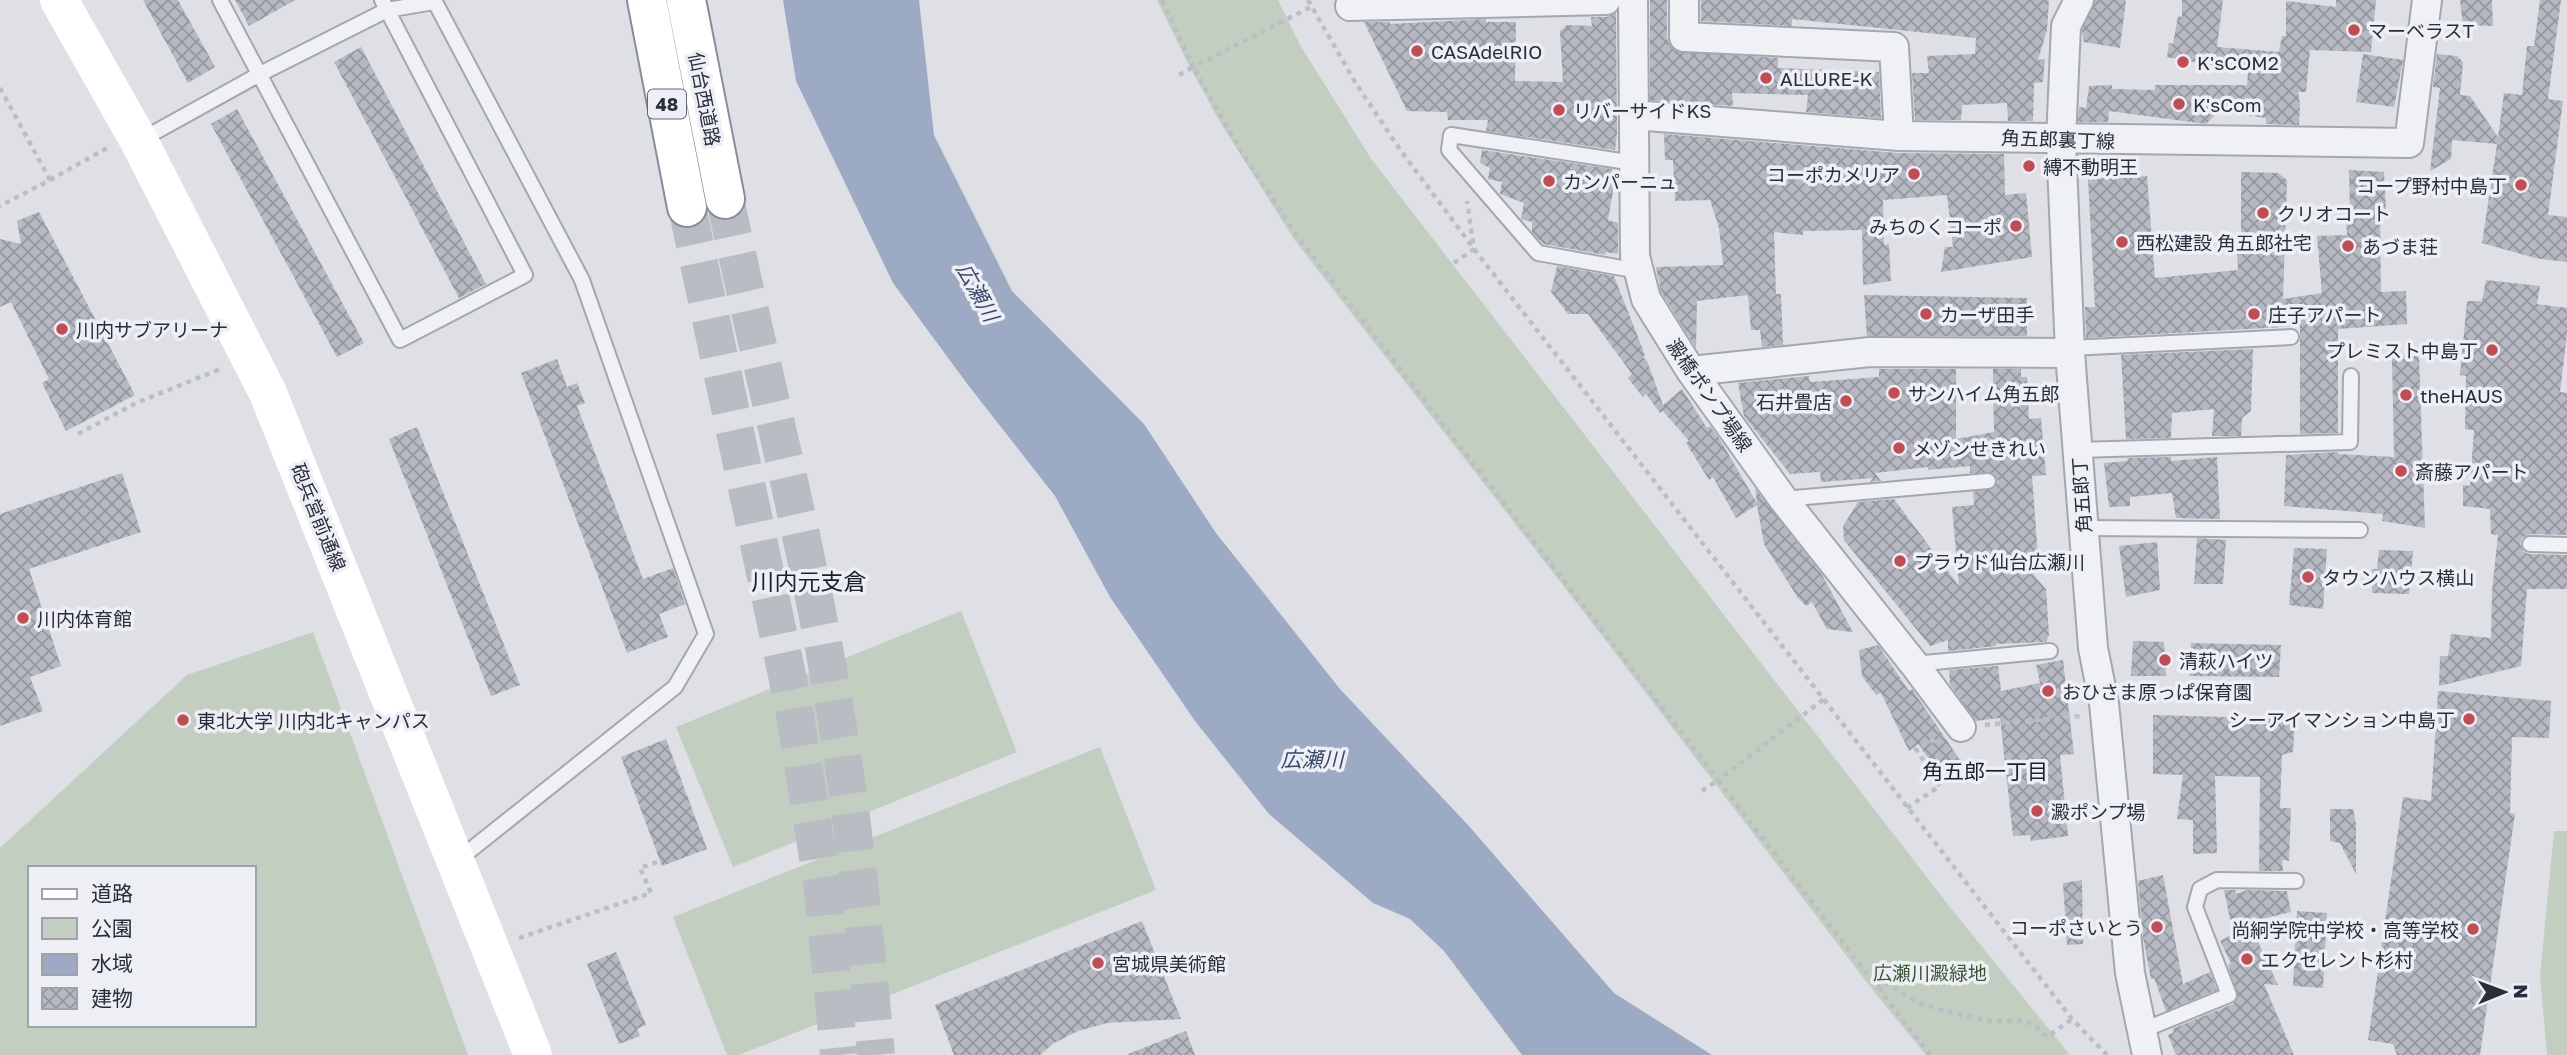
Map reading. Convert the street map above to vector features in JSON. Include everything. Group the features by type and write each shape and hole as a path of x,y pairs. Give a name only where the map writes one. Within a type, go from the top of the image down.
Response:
{"main road":[{"name":"砲兵営前通線","path":"59,0 125,143 268,394 533,1055"},
{"name":"仙台西道路","path":"647,0 687,207"},
{"name":"仙台西道路","path":"686,0 725,199"}],"street":[{"path":"1350,6 1606,0"},
{"name":"澱橋ポンプ場線","path":"1633,0 1635,256 1646,299 1691,371 1783,499 1961,727"},
{"path":"1684,0 1684,37 1894,47 1899,136"},
{"name":"角五郎丁","path":"2079,0 2066,26 2061,140 2070,351 2093,648 2104,703 2123,918 2144,1043"},
{"name":"角五郎裏丁線","path":"1634,115 1899,136 2409,143 2427,0"},
{"path":"1691,371 1870,352 2070,351"}],"lane":[{"path":"220,0 400,340 525,275 384,5"},
{"path":"125,143 258,75 384,5 434,1 582,280 706,634 675,687 456,862"},
{"path":"1634,163 1451,135 1448,150 1538,253 1639,271"},
{"path":"2070,351 2291,337"},
{"path":"2078,450 2350,442 2351,376"},
{"path":"1783,499 1988,481"},
{"path":"2083,528 2360,530"},
{"path":"2530,544 2567,545"},
{"path":"1914,664 2050,651"},
{"path":"2144,1043 2229,995 2195,907 2200,889 2217,880 2296,881"}],"path":[{"path":"1162,0 1193,66 1238,146 1295,233 1930,1055"},
{"path":"1308,0 1355,82 1401,151 1474,249 2072,1019 2107,1055"},
{"path":"1179,75 1311,7"},
{"path":"1316,15 1323,13"},
{"path":"0,88 50,180"},
{"path":"0,206 125,143"},
{"path":"1463,166 1474,249"},
{"path":"1454,264 1474,249"},
{"path":"78,434 136,403 230,365"},
{"path":"1702,791 1824,699"},
{"path":"1907,808 1940,786 1916,749 1961,727 2089,715"},
{"path":"519,938 651,892 640,868 660,861"},
{"path":"1878,988 1885,983 1922,1004 1993,1021 2023,1021 2047,1037 2072,1019"}],"green space":[{"name":"広瀬川澱緑地","path":"1157,0 1278,0 1300,45 1372,160 1953,911 2070,1055 1926,1055 1875,993 1293,238 1220,122"},
{"path":"961,611 1017,752 733,867 676,727"},
{"path":"313,632 468,1055 0,1055 0,848 187,675"},
{"path":"1100,747 1156,890 739,1055 727,1055 673,917"},
{"path":"2554,831 2567,831 2567,1055 2547,1055 2540,976"}],"water":[{"name":"広瀬川","path":"783,0 919,0 934,135 1012,291 1144,424 1216,533 1340,689 1468,825 1614,993 1712,1055 1522,1055 1444,951 1410,919 1373,903 1269,814 1195,721 1110,597 1055,496 893,283 796,81"}],"building":[{"path":"143,0 178,0 215,67 188,83"},
{"path":"235,0 295,0 249,26"},
{"path":"1650,0 1667,0 1667,38 1676,51 1778,58 1778,68 1879,72 1881,118 1806,112 1808,95 1732,93 1733,106 1650,100"},
{"path":"1701,0 2049,0 2047,30 2038,60 2045,59 2043,82 2034,83 2033,121 2008,121 2007,103 1962,105 1961,120 1915,120 1912,73 1929,73 1927,56 1975,54 1976,38 1792,19 1792,26 1701,21"},
{"path":"2095,0 2126,0 2120,48 2084,42 2082,30"},
{"path":"2182,0 2223,0 2217,47 2279,52 2282,36 2286,36 2286,1 2336,7 2336,0 2376,0 2371,52 2310,50 2306,92 2298,92 2299,125 2266,124 2266,118 2219,111 2206,124 2109,111 2108,122 2078,122 2079,107 2086,108 2089,86 2112,85 2112,89 2155,90 2155,85 2247,85 2248,72 2167,57 2169,43 2173,44 2178,16 2182,17"},
{"path":"2460,0 2492,0 2493,26 2463,25"},
{"name":"コープ野村中島丁","path":"2540,0 2561,0 2548,99 2563,101 2548,215 2567,217 2567,262 2535,258 2482,243 2497,144 2452,140 2451,159 2430,171 2440,88 2433,87 2437,54 2457,56 2463,62 2460,95 2470,96 2498,137 2504,93 2522,95 2527,46 2534,46"},
{"path":"1616,12 1615,150 1486,131 1488,120 1448,120 1447,112 1407,111 1364,22 1390,24 1486,19 1486,22 1516,22 1515,81 1563,82 1560,31 1567,25 1592,26 1591,17 1607,17"},
{"path":"361,47 486,284 459,298 334,62"},
{"path":"2363,54 2403,60 2394,107 2356,102"},
{"path":"237,109 364,343 337,357 211,124"},
{"path":"1664,134 1898,153 2004,154 2005,195 2026,193 2032,257 1941,272 1945,247 1953,247 1947,195 1883,200 1884,245 1889,244 1891,281 1863,285 1862,230 1803,231 1803,235 1774,232 1776,294 1781,294 1783,345 1762,347 1760,330 1751,330 1748,295 1697,301 1696,348 1661,292 1656,267 1723,265 1719,228 1710,200 1675,201 1673,160 1665,160"},
{"path":"1482,150 1612,169 1611,173 1616,174 1608,220 1618,223 1618,254 1605,252 1606,255 1543,244 1532,232 1532,222 1521,219 1524,203 1500,194 1502,182 1488,179 1490,168 1480,163"},
{"path":"2349,170 2384,172 2386,210 2380,210 2381,292 2406,291 2407,324 2338,329 2338,433 2300,434 2300,326 2086,338 2085,307 2095,307 2088,179 2147,176 2155,278 2238,270 2237,247 2241,246 2241,172 2278,173 2287,180 2283,299 2322,293 2317,236 2347,235 2346,215 2350,215"},
{"name":"川内サブアリーナ","path":"39,212 135,395 66,431 42,383 49,379 11,302 0,307 0,239 21,244 17,221"},
{"path":"1557,266 1614,276 1663,405 1682,389 1707,428 1710,426 1719,438 1757,503 1755,488 1821,573 1853,632 1827,629 1812,602 1806,606 1798,598 1764,544 1757,505 1736,518 1713,477 1709,480 1686,443 1689,441 1663,411 1660,413 1646,394 1643,397 1628,378 1632,374 1588,314 1568,314 1551,292"},
{"path":"2486,280 2540,286 2537,304 2567,308 2567,334 2560,392 2567,393 2567,535 2530,534 2522,538 2520,544 2524,552 2529,554 2567,555 2567,589 2527,589 2521,666 2439,686 2440,656 2448,656 2451,634 2491,638 2492,591 2498,535 2491,534 2490,509 2463,506 2463,485 2470,486 2474,430 2465,429 2466,376 2460,375 2467,301 2482,301"},
{"path":"1864,295 2027,298 2027,336 1867,336"},
{"path":"2253,349 2251,411 2242,418 2241,436 2212,436 2214,409 2172,413 2171,438 2126,439 2121,355"},
{"path":"2392,356 2419,356 2425,528 2382,521 2383,514 2284,506 2286,455 2338,452 2394,457"},
{"path":"557,359 567,387 577,383 585,403 577,406 643,579 673,568 685,604 659,614 668,637 627,653 521,373"},
{"path":"1879,369 1956,369 1956,439 1994,432 1993,369 2021,369 2021,377 2027,377 2029,419 2041,418 2046,475 2032,476 2038,556 2019,558 2046,589 2049,635 2046,642 1996,644 1948,651 1948,640 1930,646 1844,540 1843,526 1858,502 1894,499 1959,586 1952,507 1974,505 1973,492 1994,488 1998,481 1993,473 1970,473 1970,466 1928,470 1928,467 1875,473 1881,481 1870,482 1873,478 1821,482 1820,472 1790,474 1744,416 1738,383 1809,376 1810,382 1879,377"},
{"path":"417,427 520,685 491,696 389,439"},
{"path":"2171,457 2171,461 2217,457 2220,519 2176,518 2172,493 2130,497 2130,506 2109,507 2104,463 2128,461 2127,458"},
{"name":"川内体育館","path":"122,473 141,532 29,569 61,666 30,677 43,711 0,726 0,514"},
{"path":"2197,538 2226,540 2223,584 2194,584"},
{"path":"2157,542 2160,590 2126,597 2119,546"},
{"name":"タウンハウス横山","path":"2294,548 2327,549 2323,609 2289,605"},
{"path":"2379,550 2413,551 2409,594 2372,593 2372,569 2377,569"},
{"path":"2133,641 2164,642 2166,676 2131,676"},
{"path":"2191,643 2281,645 2279,677 2189,676"},
{"path":"1878,645 1909,691 1912,689 1960,760 1961,768 1945,781 1918,744 1909,751 1881,693 1876,695 1862,676 1859,650"},
{"path":"2063,660 2074,754 2060,755 2068,836 2031,841 2030,835 2013,836 2000,718 1976,721 1950,685 1949,670 1998,666 2001,691 2040,683 2036,665"},
{"path":"2438,691 2551,701 2549,738 2512,737 2510,813 2515,814 2480,1055 2397,1055 2393,1044 2368,1040 2403,797 2431,801"},
{"path":"2153,715 2295,719 2293,752 2282,755 2280,808 2291,808 2289,861 2282,860 2283,871 2259,871 2260,777 2215,776 2217,853 2193,854 2193,820 2177,819 2183,775 2153,774"},
{"path":"666,739 707,849 662,866 621,757"},
{"path":"2330,809 2353,809 2356,824 2356,874 2340,843 2330,841"},
{"name":"コーポさいとう","path":"2163,875 2183,984 2210,972 2217,990 2166,1011 2154,978 2151,979 2143,937 2138,881"},
{"path":"2082,880 2083,944 2067,945 2063,883"},
{"path":"2224,890 2235,890 2236,894 2247,890 2287,891 2291,912 2249,922 2278,985 2264,984 2294,1055 2176,1055 2168,1035 2174,1032 2172,1029 2233,1004 2238,997 2228,965 2231,963 2220,941 2233,934"},
{"path":"2297,911 2327,913 2323,988 2293,986"},
{"name":"宮城県美術館","path":"1142,921 1181,1019 1107,1023 1078,1031 1054,1043 1040,1055 954,1055 935,1005"},
{"path":"616,952 646,1025 637,1029 640,1036 619,1044 587,964"},
{"path":"1186,1031 1195,1055 1128,1054"}],"tunnel":[{"path":"725,199 795,506 832,692 858,873 876,1055"},
{"path":"687,207 793,703 823,888 839,1055"}],"place":[{"name":"マーベラスT","path":"2354,30"},
{"name":"CASAdelRIO","path":"1417,51"},
{"name":"K'sCOM2","path":"2183,62"},
{"name":"ALLURE-K","path":"1766,78"},
{"name":"K'sCom","path":"2179,104"},
{"name":"リバーサイドKS","path":"1559,110"},
{"name":"縛不動明王","path":"2029,166"},
{"name":"コーポカメリア","path":"1914,174"},
{"name":"カンパーニュ","path":"1549,181"},
{"name":"コープ野村中島丁","path":"2521,185"},
{"name":"クリオコート","path":"2263,213"},
{"name":"みちのくコーポ","path":"2016,226"},
{"name":"西松建設 角五郎社宅","path":"2122,242"},
{"name":"あづま荘","path":"2348,246"},
{"name":"カーザ田手","path":"1926,314"},
{"name":"庄子アパート","path":"2254,314"},
{"name":"川内サブアリーナ","path":"62,329"},
{"name":"プレミスト中島丁","path":"2492,350"},
{"name":"サンハイム角五郎","path":"1894,393"},
{"name":"theHAUS","path":"2406,395"},
{"name":"石井畳店","path":"1846,401"},
{"name":"メゾンせきれい","path":"1899,448"},
{"name":"斎藤アパート","path":"2401,471"},
{"name":"プラウド仙台広瀬川","path":"1900,561"},
{"name":"タウンハウス横山","path":"2308,577"},
{"name":"川内体育館","path":"23,618"},
{"name":"清萩ハイツ","path":"2165,660"},
{"name":"おひさま原っぱ保育園","path":"2048,691"},
{"name":"シーアイマンション中島丁","path":"2469,719"},
{"name":"東北大学 川内北キャンパス","path":"183,720"},
{"name":"澱ポンプ場","path":"2037,811"},
{"name":"コーポさいとう","path":"2157,927"},
{"name":"尚絅学院中学校・高等学校","path":"2473,929"},
{"name":"エクセレント杉村","path":"2247,959"},
{"name":"宮城県美術館","path":"1098,963"}],"district":[{"name":"川内元支倉","path":"809,581"},
{"name":"角五郎一丁目","path":"1985,771"}]}
